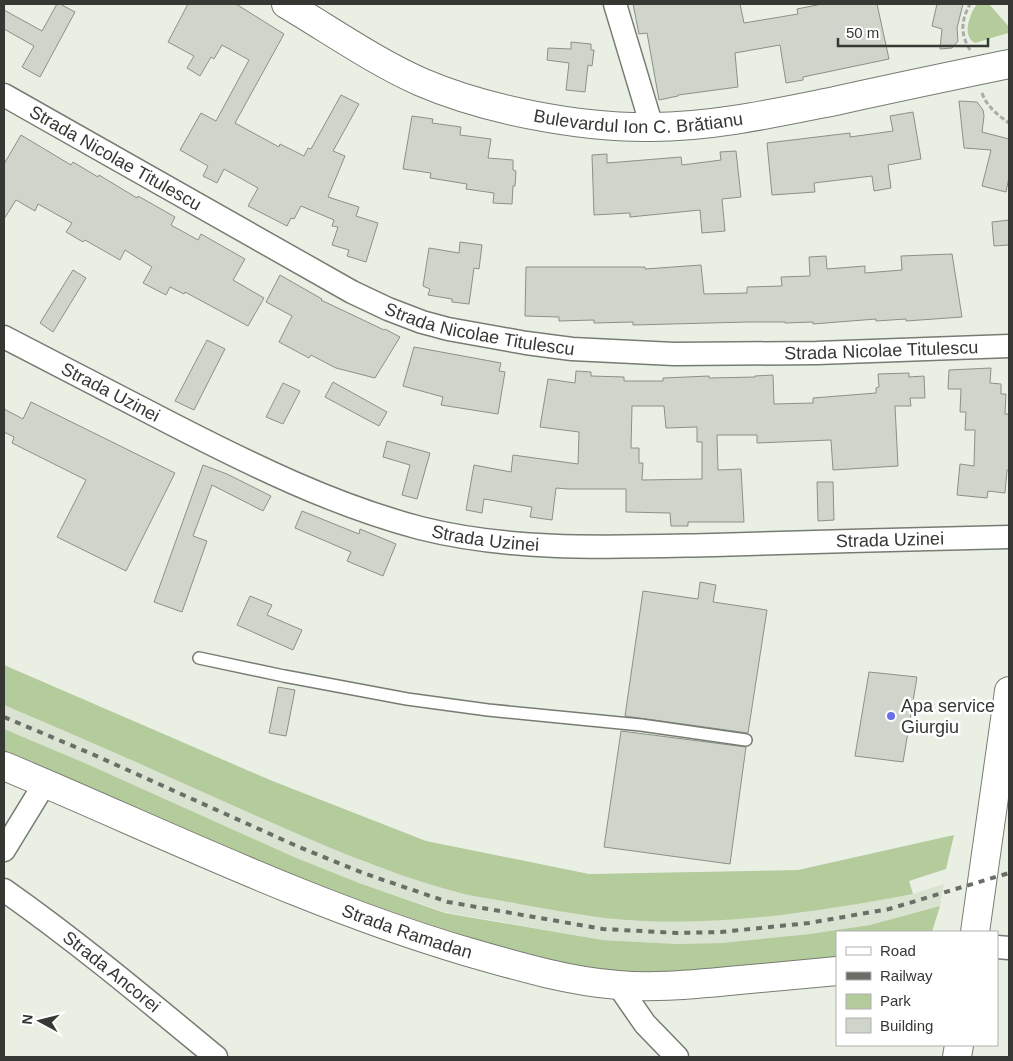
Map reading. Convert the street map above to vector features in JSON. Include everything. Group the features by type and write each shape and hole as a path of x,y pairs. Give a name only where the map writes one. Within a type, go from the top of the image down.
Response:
{"main road":[{"name":"Bulevardul Ion C. Brătianu","path":"286,4 396,70 445,91 513,110 598,125 652,127 723,120 790,110 1009,64"},
{"path":"975,931 1009,691"},
{"name":"Strada Ramadan","path":"4,766 186,844 391,928 548,974 618,985 677,985 836,972"}],"street":[{"path":"614,4 652,127"},
{"name":"Strada Nicolae Titulescu","path":"4,96 352,292 388,309 422,322 448,329 557,347 646,353 817,353 1009,346"},
{"name":"Strada Uzinei","path":"4,337 289,482 372,514 448,533 490,541 584,546 666,546 1009,537"},
{"path":"4,850 45,783"},
{"name":"Strada Ancorei","path":"4,890 143,996 216,1057"},
{"path":"618,985 645,1024 677,1057"}],"lane":[{"path":"199,658 407,699 488,710 641,725 746,740"}],"path":[{"path":"970,4 965,15 963,28 963,38 970,50"},
{"path":"980,86 984,100 1009,123"}],"shaded area":[{"path":"4,705 367,863 451,891 604,918 678,921 720,920 807,912 913,894 944,884 940,906 870,925 810,934 721,943 677,944 602,940 445,912 359,883 294,857 4,729"}],"green space":[{"path":"977,4 989,4 1009,27 1008,33 975,43 971,40 968,35 968,24"},
{"path":"4,665 270,780 426,841 589,874 798,870 954,835 946,869 909,881 913,894 798,913 682,922 604,918 551,910 458,892 420,881 334,850 4,705"},
{"path":"4,729 294,857 359,883 445,913 602,940 677,944 721,943 810,934 870,925 940,906 932,931 836,931 836,958 661,972 622,971 573,965 502,947 431,925 323,886 216,843 4,752"}],"building":[{"path":"57,4 75,12 40,77 22,67 34,46 4,29 4,10 42,31"},
{"path":"188,4 236,4 284,34 235,123 279,147 280,144 304,156 308,148 311,149 341,95 359,104 333,151 345,156 328,197 359,207 356,216 378,223 366,262 347,256 349,250 332,245 338,227 332,226 334,220 301,206 294,219 291,218 287,226 248,206 258,188 224,169 217,183 203,176 208,166 180,150 201,113 216,121 249,60 222,45 214,59 211,57 200,76 187,68 194,56 168,42"},
{"path":"633,4 740,4 744,23 798,14 797,9 822,4 877,4 889,59 803,77 803,80 786,83 780,45 735,53 738,87 678,95 659,100 647,33 639,34"},
{"path":"937,4 963,4 957,28 958,41 952,48 940,49 942,29 932,26"},
{"path":"571,42 591,44 591,50 594,50 592,66 588,65 585,92 566,90 569,63 547,60 548,48 571,49"},
{"path":"959,101 977,102 983,110 982,132 1009,139 1009,177 1006,192 982,186 991,150 964,148"},
{"path":"913,112 921,159 888,165 891,188 874,191 872,176 814,183 815,192 772,195 767,143 850,133 850,137 893,131 890,116"},
{"path":"412,116 433,119 432,123 461,127 460,135 491,139 488,158 513,160 513,170 516,171 512,204 493,203 494,193 466,189 467,184 430,178 431,173 403,169"},
{"path":"21,135 71,165 73,162 98,177 99,175 137,198 138,196 175,217 171,225 198,240 201,234 245,259 233,280 264,298 248,326 185,292 184,294 170,287 166,295 143,283 152,267 125,250 120,260 85,240 83,242 66,232 72,223 38,204 35,211 16,200 4,219 4,164"},
{"path":"736,151 741,197 722,199 725,231 702,233 700,210 630,217 630,213 594,215 592,155 607,154 607,163 681,157 682,165 721,160 720,152"},
{"path":"1009,220 1009,245 994,246 992,222"},
{"path":"460,242 482,245 479,269 474,268 469,304 452,302 452,299 428,295 430,289 423,286 429,248 459,253"},
{"path":"952,254 962,317 906,321 906,319 876,321 876,319 813,324 813,322 748,322 633,325 633,322 594,323 594,320 559,321 559,317 525,316 526,267 645,267 645,269 701,265 704,294 747,293 747,287 782,286 781,277 810,276 809,257 826,256 827,269 865,266 865,273 902,270 901,256"},
{"path":"73,270 86,278 53,332 40,323"},
{"path":"280,275 321,300 400,337 375,378 336,368 311,355 309,358 279,342 292,316 266,302"},
{"path":"207,340 225,349 194,410 175,401"},
{"path":"414,347 501,363 499,371 505,372 498,414 441,405 443,397 403,386"},
{"path":"991,368 990,383 1001,384 1001,394 1006,394 1005,414 1009,414 1009,470 1007,470 1005,493 988,491 987,498 957,495 960,464 974,466 975,430 965,430 966,412 960,412 961,389 948,389 949,370"},
{"path":"576,371 591,372 591,376 624,377 624,381 663,381 663,378 709,376 709,378 773,375 774,404 813,403 813,398 876,393 876,388 879,387 878,374 909,373 909,377 924,376 925,398 910,398 911,406 895,406 898,466 833,470 831,440 757,443 757,435 717,435 718,470 741,469 744,522 688,522 688,526 671,526 670,513 626,512 626,489 556,488 552,520 530,517 532,507 484,499 482,513 466,510 474,465 511,472 513,455 578,464 579,432 540,427 548,379 575,383","holes":["632,406 664,406 666,428 697,427 697,442 702,442 702,479 642,480 643,463 639,463 639,448 631,448"]},
{"path":"333,382 387,412 379,426 325,397"},
{"path":"283,383 300,391 283,424 266,417"},
{"path":"31,402 175,473 126,571 57,537 86,480 12,443 14,437 4,432 4,409 23,419"},
{"path":"387,441 430,453 417,499 402,495 410,465 383,457"},
{"path":"203,465 227,474 271,496 263,511 212,485 193,536 207,541 182,612 154,602"},
{"path":"817,482 833,482 834,520 818,521"},
{"path":"302,511 359,534 360,529 396,544 383,576 347,561 351,552 295,528"},
{"path":"700,582 716,585 713,602 767,610 748,733 625,716 643,591 698,599"},
{"path":"250,596 272,605 267,615 302,630 293,650 237,625"},
{"path":"869,672 917,677 903,762 855,756"},
{"path":"278,687 295,690 286,736 269,733"},
{"path":"621,731 746,747 730,864 604,847"}],"railway":[{"path":"4,717 92,754 299,847 363,873 448,902 603,929 678,933 721,932 809,923 889,909 1009,873"}],"place":[{"name":"Apa service Giurgiu","path":"891,716"}]}
